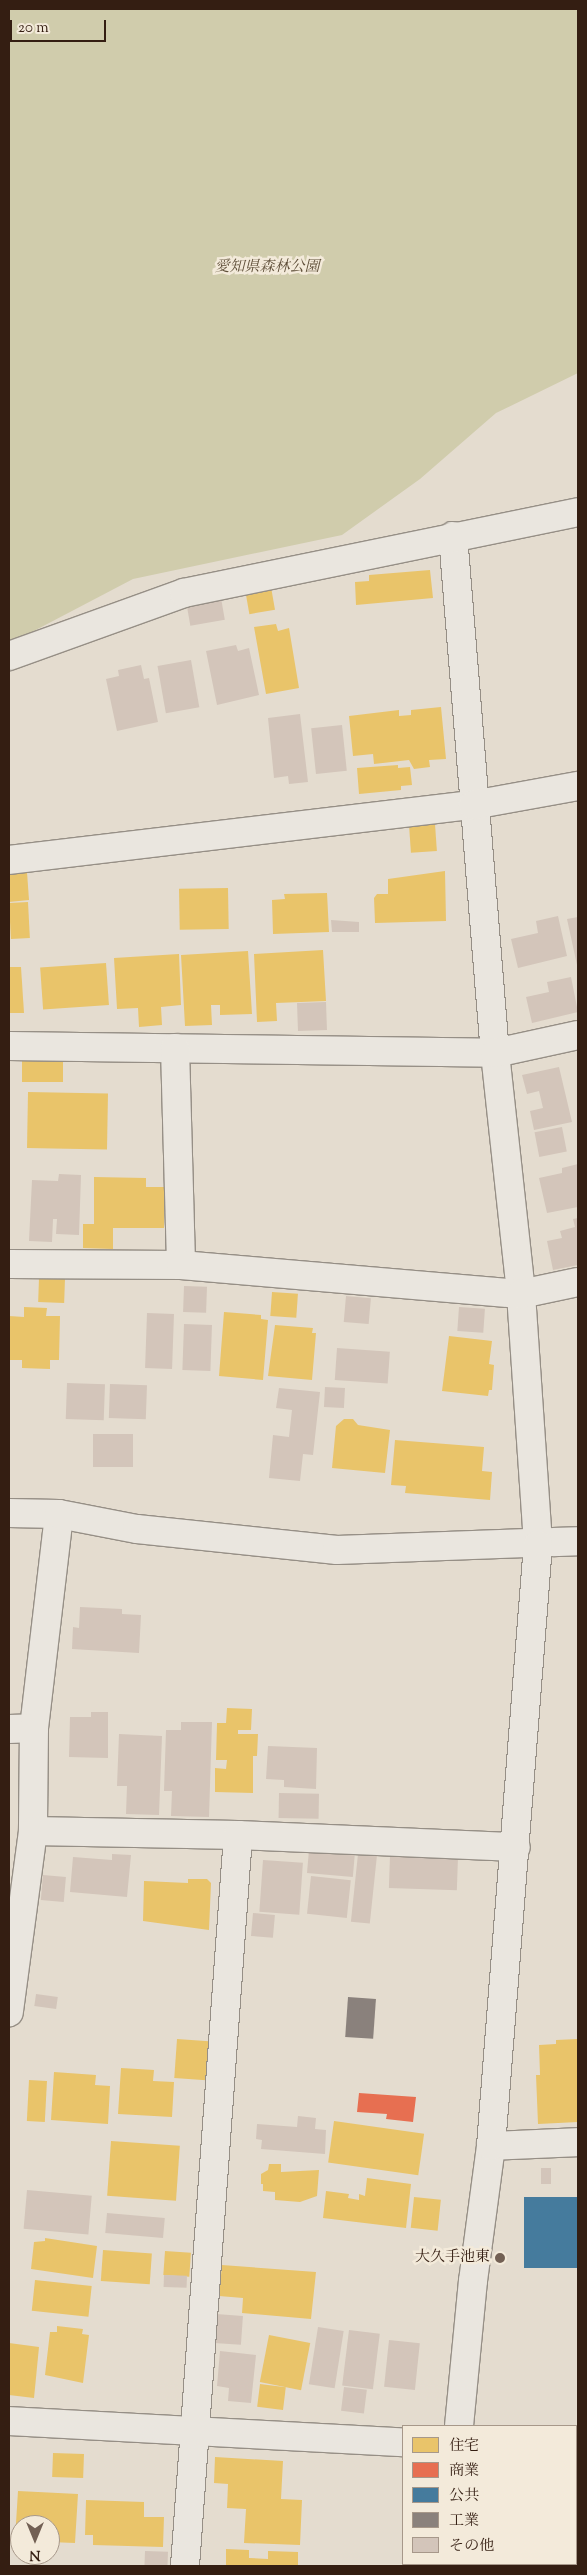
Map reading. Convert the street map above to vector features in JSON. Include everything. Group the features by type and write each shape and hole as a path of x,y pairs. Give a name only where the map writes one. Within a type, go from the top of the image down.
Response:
{"street":[{"path":"9,656 184,592 578,512"},
{"path":"453,536 473,805 495,1053 521,1294 538,1545 516,1847 491,2146 473,2281 459,2425"},
{"path":"9,860 473,805 578,786"},
{"path":"9,1046 495,1053 578,1035"},
{"path":"175,1048 180,1265"},
{"path":"9,1264 180,1265 521,1294 578,1282"},
{"path":"9,1513 59,1514 136,1528 337,1550 538,1545 578,1542"},
{"path":"9,2012 13,1927 33,1831 21,1729 59,1514"},
{"path":"33,1831 238,1835 516,1847"},
{"path":"186,2566 194,2432 238,1835"},
{"path":"491,2146 578,2142"},
{"path":"9,2421 402,2442"}],"green space":[{"name":"愛知県森林公園","path":"9,9 578,9 578,373 496,413 420,479 342,535 133,579 9,644"}],"building: 住宅":[{"path":"430,570 433,598 356,605 355,582 369,581 369,575"},
{"path":"271,587 275,610 249,614 245,592"},
{"path":"276,624 278,631 289,628 299,688 266,694 254,627"},
{"path":"441,707 446,759 429,760 430,767 414,769 409,760 374,764 373,754 353,756 349,716 399,710 399,716 411,715 411,710"},
{"path":"398,765 398,768 410,767 412,785 401,786 401,790 359,794 357,768"},
{"path":"435,824 437,851 411,853 409,826"},
{"path":"445,871 446,921 375,923 374,898 377,894 388,894 388,879"},
{"path":"27,872 29,900 9,902 9,874"},
{"path":"228,888 229,929 180,930 179,889"},
{"path":"327,893 329,932 273,934 272,900 285,899 284,894"},
{"path":"28,902 30,938 11,939 9,903"},
{"path":"323,950 326,1001 276,1003 277,1021 257,1022 254,954"},
{"path":"248,951 252,1014 220,1015 220,1005 211,1005 212,1025 185,1026 181,955"},
{"path":"179,954 181,1005 161,1007 162,1025 139,1027 138,1008 117,1009 114,958"},
{"path":"106,963 109,1005 43,1010 40,968"},
{"path":"9,967 21,967 24,1013 9,1013"},
{"path":"22,1057 63,1057 63,1082 22,1082"},
{"path":"28,1092 108,1093 107,1149 27,1148"},
{"path":"94,1177 146,1178 146,1187 165,1187 164,1228 113,1228 113,1249 83,1248 83,1224 94,1224"},
{"path":"39,1278 65,1279 64,1303 38,1302"},
{"path":"272,1292 298,1294 296,1318 270,1316"},
{"path":"24,1307 47,1308 46,1316 60,1316 59,1360 50,1360 50,1369 22,1368 22,1360 9,1360 9,1316 24,1317"},
{"path":"224,1312 261,1315 261,1319 268,1320 263,1380 219,1376"},
{"path":"275,1325 313,1328 312,1333 316,1333 312,1380 268,1376"},
{"path":"449,1336 492,1341 489,1364 494,1365 492,1390 489,1390 488,1396 442,1391"},
{"path":"344,1419 353,1419 358,1425 390,1430 385,1473 332,1468 336,1426"},
{"path":"395,1440 484,1447 482,1471 492,1472 490,1500 405,1493 406,1486 391,1485"},
{"path":"227,1708 252,1709 251,1730 238,1730 238,1734 258,1734 257,1756 253,1756 253,1793 215,1792 215,1768 226,1769 227,1760 216,1760 217,1723 226,1723"},
{"path":"188,1879 207,1879 211,1883 209,1930 143,1921 144,1881 188,1883"},
{"path":"177,2039 209,2041 206,2080 174,2078"},
{"path":"578,2039 578,2122 538,2124 536,2075 540,2075 539,2045 556,2044 556,2040"},
{"path":"121,2068 154,2070 153,2081 174,2082 172,2117 118,2114"},
{"path":"54,2072 96,2075 95,2085 110,2086 108,2124 51,2120"},
{"path":"29,2080 47,2081 45,2122 27,2121"},
{"path":"334,2121 424,2134 418,2175 328,2163"},
{"path":"111,2141 180,2146 176,2201 107,2196"},
{"path":"269,2164 281,2164 281,2172 319,2170 317,2196 300,2202 275,2200 275,2192 263,2191 263,2184 261,2184 261,2174 268,2170"},
{"path":"367,2178 411,2184 406,2228 323,2218 326,2191 349,2194 348,2198 359,2200 359,2194 365,2196"},
{"path":"414,2197 441,2200 438,2231 411,2228"},
{"path":"45,2238 97,2246 93,2278 31,2269 34,2242 45,2241"},
{"path":"103,2250 152,2253 150,2284 101,2281"},
{"path":"165,2251 191,2253 189,2277 163,2275"},
{"path":"222,2265 316,2272 311,2319 242,2313 243,2298 219,2296"},
{"path":"35,2280 92,2286 88,2317 32,2311"},
{"path":"57,2326 83,2329 82,2334 89,2335 83,2383 45,2375 50,2332 57,2332"},
{"path":"269,2335 310,2343 301,2390 260,2382"},
{"path":"9,2343 39,2347 34,2398 9,2395"},
{"path":"260,2384 286,2387 283,2410 257,2407"},
{"path":"53,2453 84,2454 83,2478 52,2477"},
{"path":"215,2457 283,2461 281,2499 302,2500 300,2545 244,2543 246,2509 227,2508 228,2484 214,2483"},
{"path":"18,2491 78,2494 75,2543 60,2542 60,2515 16,2515"},
{"path":"86,2500 144,2502 144,2517 164,2517 163,2547 93,2545 93,2535 85,2535"},
{"path":"226,2549 249,2550 249,2558 268,2559 268,2551 298,2552 298,2566 226,2566"}],"building: 商業":[{"path":"359,2093 416,2097 413,2122 386,2119 387,2114 357,2112"}],"building: 公共":[{"path":"524,2197 578,2197 578,2268 524,2268"}],"building: 工業":[{"path":"348,1997 376,1999 373,2039 345,2037"}],"building: その他":[{"path":"221,598 225,620 190,626 187,604"},
{"path":"236,645 238,651 249,648 259,695 217,705 206,651"},
{"path":"191,660 199,707 166,713 158,666"},
{"path":"141,665 144,679 149,678 158,722 117,731 106,679 119,676 118,670"},
{"path":"300,714 308,782 289,784 288,776 274,778 268,718"},
{"path":"342,725 347,771 316,774 311,728"},
{"path":"558,916 567,956 518,968 511,939 538,933 536,921"},
{"path":"578,917 578,965 577,965 567,919"},
{"path":"331,920 359,922 359,932 332,932"},
{"path":"571,977 578,1012 532,1023 526,997 549,992 547,982"},
{"path":"326,1002 327,1030 298,1031 297,1003"},
{"path":"559,1067 572,1122 534,1130 530,1111 543,1108 539,1091 527,1094 522,1075"},
{"path":"562,1127 567,1152 539,1157 535,1132"},
{"path":"578,1164 578,1207 547,1213 539,1178 562,1173 562,1168"},
{"path":"59,1174 81,1175 79,1235 56,1234 57,1219 53,1219 52,1242 29,1241 32,1180 58,1181"},
{"path":"578,1218 578,1265 553,1270 547,1241 562,1238 560,1231 575,1227 573,1219"},
{"path":"184,1286 207,1287 206,1313 183,1312"},
{"path":"346,1296 371,1298 369,1324 344,1322"},
{"path":"459,1307 485,1309 483,1333 457,1331"},
{"path":"147,1313 174,1314 172,1369 145,1368"},
{"path":"184,1324 212,1325 210,1371 182,1370"},
{"path":"337,1348 390,1352 388,1384 335,1380"},
{"path":"67,1383 105,1384 104,1420 66,1419"},
{"path":"110,1384 147,1385 146,1419 109,1418"},
{"path":"325,1387 345,1388 344,1408 324,1407"},
{"path":"279,1388 320,1392 313,1455 303,1454 300,1481 269,1478 273,1435 289,1437 292,1410 276,1408"},
{"path":"93,1434 133,1434 133,1467 93,1467"},
{"path":"80,1607 122,1609 122,1614 141,1615 139,1653 72,1649 73,1627 79,1628"},
{"path":"91,1712 108,1712 108,1758 69,1757 70,1717 91,1717"},
{"path":"181,1722 212,1722 209,1817 171,1816 172,1791 164,1791 166,1730 181,1730"},
{"path":"119,1734 162,1736 159,1815 126,1814 127,1786 117,1786"},
{"path":"268,1746 317,1748 316,1789 284,1787 284,1780 266,1779"},
{"path":"279,1793 319,1794 319,1819 279,1818"},
{"path":"309,1850 355,1854 353,1877 307,1873"},
{"path":"112,1854 131,1855 127,1897 70,1892 73,1857 112,1860"},
{"path":"358,1854 377,1856 370,1924 351,1922"},
{"path":"390,1856 458,1858 457,1890 389,1888"},
{"path":"263,1860 303,1863 299,1915 259,1912"},
{"path":"43,1875 66,1877 64,1902 41,1900"},
{"path":"311,1876 351,1880 347,1918 307,1914"},
{"path":"253,1913 275,1915 273,1938 251,1936"},
{"path":"36,1994 58,1997 56,2009 34,2006"},
{"path":"298,2116 316,2118 315,2129 326,2130 325,2154 261,2149 262,2140 256,2139 257,2124 297,2127"},
{"path":"541,2168 551,2168 551,2184 541,2184"},
{"path":"27,2190 92,2196 88,2235 24,2229"},
{"path":"107,2213 165,2218 163,2238 105,2233"},
{"path":"164,2275 187,2276 187,2288 164,2287"},
{"path":"216,2314 243,2316 241,2345 214,2343"},
{"path":"318,2327 344,2331 335,2388 309,2384"},
{"path":"349,2330 380,2334 373,2389 342,2386"},
{"path":"389,2340 420,2343 415,2390 384,2387"},
{"path":"220,2351 256,2355 251,2403 228,2401 229,2388 217,2386"},
{"path":"344,2387 367,2390 364,2414 341,2411"},
{"path":"145,2551 168,2552 167,2566 144,2566"},
{"path":"577,2552 578,2566 521,2566 577,2565"}],"place":[{"name":"大久手池東","path":"500,2258"}]}
